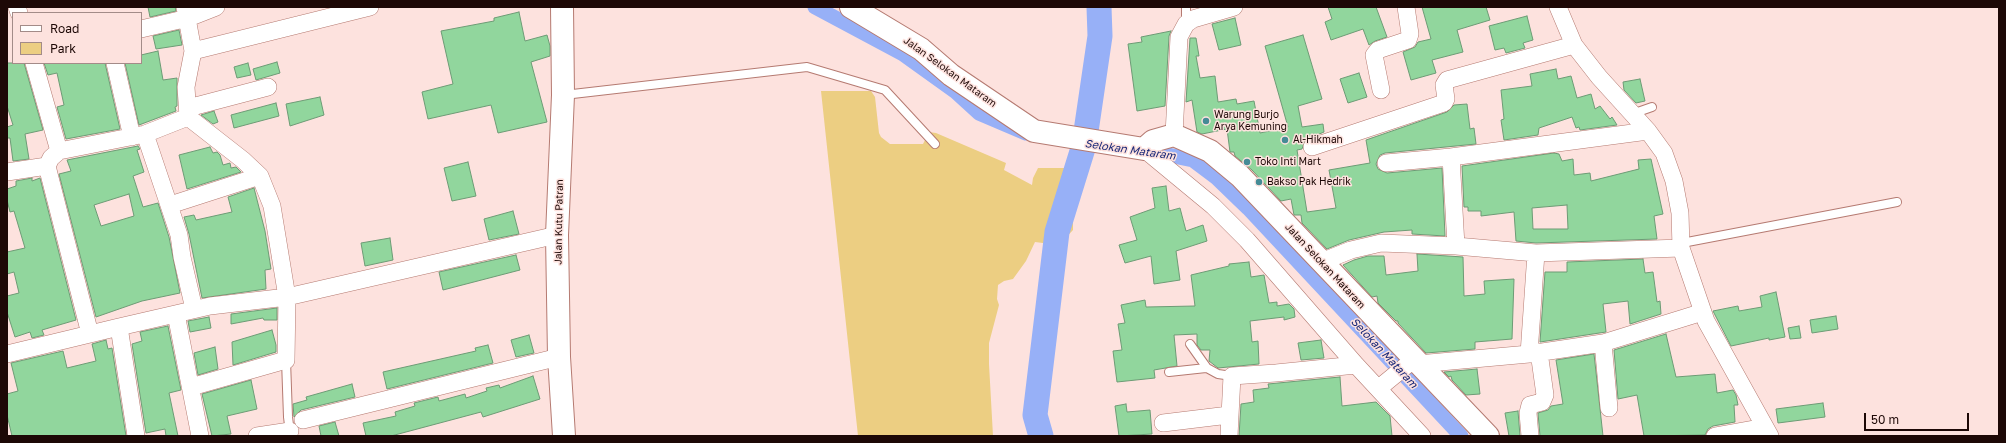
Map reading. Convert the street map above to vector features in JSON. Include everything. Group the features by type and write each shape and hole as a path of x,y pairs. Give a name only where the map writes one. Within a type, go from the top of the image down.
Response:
{"street":[{"path":"142,29 186,13 216,7"},
{"path":"193,51 370,7"},
{"name":"Jalan Kutu Patran","path":"562,7 563,95 557,235 559,357 564,436"},
{"name":"Jalan Selokan Mataram","path":"851,7 921,49 951,75 1034,131 1143,146 1174,135 1210,151 1240,176 1322,262 1413,363 1488,436"},
{"path":"1174,135 1177,106 1177,48 1186,15 1193,19 1234,7"},
{"path":"1381,90 1374,55 1378,50 1408,40 1410,34 1406,7"},
{"path":"1558,7 1574,45 1599,77 1648,131 1664,153 1672,171 1680,213 1682,245 1703,312 1768,432 1714,436"},
{"path":"186,13 193,51 186,87 188,112 260,176 272,206 287,297 286,360 191,387"},
{"path":"1312,147 1444,103 1446,99 1444,85 1447,80 1574,45"},
{"path":"34,64 59,151"},
{"path":"115,64 138,136 170,205 179,234 182,257 194,309"},
{"path":"90,334 47,166 51,158 59,151 138,136 188,112 268,87"},
{"path":"1386,163 1451,157 1648,131"},
{"path":"1143,146 1213,206 1247,240 1356,365 1382,386 1422,436"},
{"path":"1451,157 1456,246"},
{"path":"7,172 47,166"},
{"path":"170,205 260,176"},
{"path":"7,354 194,309 287,297 557,235"},
{"path":"1322,262 1351,250 1381,243 1456,246 1536,253 1682,245"},
{"path":"1530,436 1528,412 1530,404 1542,402 1545,395 1534,353 1536,253"},
{"path":"1382,386 1413,363 1534,353 1603,343 1703,312"},
{"path":"176,314 200,436"},
{"path":"119,327 136,436"},
{"path":"1603,343 1609,408"},
{"path":"303,420 559,357"},
{"path":"1229,436 1232,376 1356,365"},
{"path":"1163,423 1229,415"},
{"path":"257,436 290,433"}],"lane":[{"path":"563,95 807,66 885,90 935,144"},
{"path":"1632,114 1652,107"},
{"path":"1682,245 1897,202"},
{"path":"1190,344 1206,368 1218,374 1232,376"},
{"path":"286,360 290,433"},
{"path":"1169,372 1206,368"}],"green space":[{"path":"821,91 871,91 875,97 879,133 881,137 890,144 923,144 929,132 936,133 1006,163 1004,170 1032,185 1033,178 1038,168 1071,168 1076,171 1081,188 1073,213 1073,230 1059,245 1035,242 1026,261 1013,279 1004,281 998,285 997,299 999,305 989,343 993,436 858,436"}],"building":[{"path":"148,7 175,7 176,11 150,17"},
{"path":"1328,7 1376,7 1387,37 1375,41 1369,45 1363,29 1331,40 1325,22 1332,19"},
{"path":"1422,7 1486,7 1490,20 1457,30 1463,52 1432,60 1436,73 1411,80 1403,52 1415,47 1418,42 1431,39"},
{"path":"519,12 525,41 547,35 550,46 550,56 531,62 547,122 498,133 491,105 428,119 422,92 453,84 441,31 494,21 494,18"},
{"path":"1527,16 1533,40 1523,43 1525,48 1506,53 1504,48 1495,50 1489,26"},
{"path":"1235,18 1241,45 1219,50 1212,24"},
{"path":"179,30 182,45 156,49 153,36"},
{"path":"1171,31 1169,36 1165,106 1137,111 1128,44 1142,42 1141,37"},
{"path":"1303,35 1322,99 1298,106 1302,127 1323,124 1324,132 1305,140 1302,149 1297,150 1307,212 1336,208 1329,170 1370,163 1366,140 1447,112 1454,105 1467,104 1470,129 1474,128 1476,144 1385,153 1380,155 1376,164 1378,169 1387,173 1442,168 1445,236 1412,234 1412,230 1384,232 1349,240 1327,249 1302,223 1301,215 1294,215 1291,199 1281,201 1252,170 1235,156 1234,152 1230,152 1227,129 1202,134 1197,132 1192,100 1186,102 1190,38 1196,38 1199,56 1196,56 1200,78 1215,76 1218,102 1236,99 1237,104 1254,101 1260,133 1288,127 1265,46"},
{"path":"158,51 163,80 177,78 177,106 175,107 176,111 139,125 125,64 142,64 142,55"},
{"path":"277,62 280,73 256,80 253,69"},
{"path":"7,63 24,64 43,130 25,134 29,159 13,161 10,138 7,138 7,127 13,125 7,106"},
{"path":"248,63 251,75 237,78 234,67"},
{"path":"44,64 105,64 120,129 66,139 57,107 64,105 57,73 48,75"},
{"path":"1556,69 1558,79 1571,76 1577,98 1591,94 1595,109 1600,106 1610,119 1612,117 1617,125 1580,130 1579,127 1576,128 1572,117 1539,128 1538,135 1504,140 1501,120 1504,119 1501,90 1532,86 1530,74"},
{"path":"1359,73 1367,97 1348,103 1340,79"},
{"path":"1640,79 1645,101 1636,103 1624,90 1623,82"},
{"path":"320,97 324,115 290,126 286,104"},
{"path":"276,103 279,116 234,128 231,115"},
{"path":"214,111 218,122 213,124 201,115"},
{"path":"138,146 140,149 137,150 144,172 133,176 143,207 158,203 169,237 180,293 142,301 96,317 59,174 71,171 67,160","holes":["129,194 134,216 101,226 94,205"]},
{"path":"210,147 213,153 217,152 220,155 223,165 230,163 231,168 236,167 241,172 187,189 179,155"},
{"path":"1554,153 1559,154 1562,161 1573,159 1574,175 1590,173 1591,181 1639,169 1638,160 1651,159 1663,214 1654,216 1657,239 1536,243 1516,241 1514,212 1481,216 1481,211 1468,211 1468,207 1464,207 1462,166","holes":["1567,205 1568,229 1533,229 1532,208"]},
{"path":"468,162 476,196 452,201 444,168"},
{"path":"32,178 32,181 40,178 76,320 42,330 44,335 32,338 30,332 15,337 7,312 7,296 19,293 14,272 7,274 7,252 25,248 14,211 10,212 7,200 7,189 16,186 16,181"},
{"path":"1166,186 1169,211 1180,208 1186,231 1203,225 1207,241 1176,251 1180,280 1154,284 1151,256 1125,263 1119,245 1137,240 1130,217 1155,208 1152,188"},
{"path":"254,188 265,231 271,269 265,270 266,289 202,298 184,217 194,215 196,220 232,212 228,197"},
{"path":"513,211 519,234 489,240 484,219"},
{"path":"390,238 393,260 365,266 361,243"},
{"path":"1417,254 1463,257 1464,296 1485,294 1484,281 1514,279 1512,339 1475,342 1475,349 1426,353 1398,323 1398,321 1396,321 1378,303 1377,296 1372,297 1343,265 1368,256 1384,256 1386,275 1418,271"},
{"path":"516,255 520,270 443,290 439,272"},
{"path":"1643,259 1645,273 1653,272 1657,302 1660,301 1661,314 1630,324 1628,301 1603,304 1606,332 1540,342 1545,272 1567,272 1567,262"},
{"path":"1249,262 1251,277 1264,275 1269,303 1277,302 1277,306 1289,304 1294,309 1295,317 1284,320 1284,317 1250,321 1252,342 1258,341 1259,364 1218,368 1209,361 1210,350 1201,350 1197,345 1197,334 1174,335 1177,366 1154,370 1155,378 1117,382 1113,351 1122,350 1118,324 1125,323 1121,305 1145,300 1146,307 1195,306 1191,275 1229,266 1229,264"},
{"path":"1776,292 1785,337 1769,340 1769,338 1731,346 1713,311 1738,306 1739,311 1762,307 1760,296"},
{"path":"277,308 277,320 264,320 263,318 231,324 231,314"},
{"path":"1836,316 1838,329 1812,333 1810,320"},
{"path":"209,317 211,328 190,332 188,321"},
{"path":"168,326 181,390 169,393 178,436 166,436 165,429 146,433 132,344 142,341 140,332"},
{"path":"1799,326 1801,338 1790,339 1788,328"},
{"path":"272,330 276,345 276,352 233,365 232,342"},
{"path":"1666,334 1676,377 1715,374 1717,393 1733,390 1736,395 1738,405 1734,405 1735,422 1713,426 1708,429 1705,435 1644,436 1637,395 1618,399 1614,350"},
{"path":"529,335 534,353 516,357 511,340"},
{"path":"106,340 108,349 112,348 126,436 12,436 7,415 7,394 18,391 11,363 63,351 67,368 96,361 92,344"},
{"path":"1321,340 1324,358 1301,360 1298,343"},
{"path":"488,345 493,363 387,389 383,372 476,351 475,348"},
{"path":"215,347 218,369 198,375 194,353"},
{"path":"1594,354 1603,436 1540,436 1538,413 1548,410 1551,406 1563,404 1556,360"},
{"path":"1477,369 1480,394 1466,395 1452,380 1451,376 1449,377 1444,372"},
{"path":"533,376 540,399 483,417 481,412 391,436 366,436 363,423 396,416 395,412 415,406 414,403 438,397 439,401 465,394 466,398 487,391 486,388 499,385 500,388"},
{"path":"1340,377 1342,406 1376,402 1390,416 1392,436 1239,436 1241,404 1254,402 1253,390 1269,388 1268,384"},
{"path":"251,380 257,409 227,416 231,434 212,436 202,394"},
{"path":"352,384 355,397 301,410 294,417 293,404 307,400 306,397"},
{"path":"1823,403 1825,417 1778,423 1776,409"},
{"path":"1126,404 1127,412 1150,410 1152,434 1119,436 1115,406"},
{"path":"1518,411 1520,436 1509,436 1505,413"},
{"path":"335,422 339,436 321,436 319,426"}],"waterway":[{"name":"Selokan Mataram","path":"815,7 903,54 956,92 979,113 1026,133"},
{"path":"1041,436 1035,415 1057,232 1084,145 1100,36 1099,7"},
{"name":"Selokan Mataram","path":"1144,150 1193,160 1217,178 1248,208 1461,436"}],"place":[{"name":"Warung Burjo Arya Kemuning","path":"1206,121"},
{"name":"Al-Hikmah","path":"1285,140"},
{"name":"Toko Inti Mart","path":"1247,162"},
{"name":"Bakso Pak Hedrik","path":"1259,182"}]}
